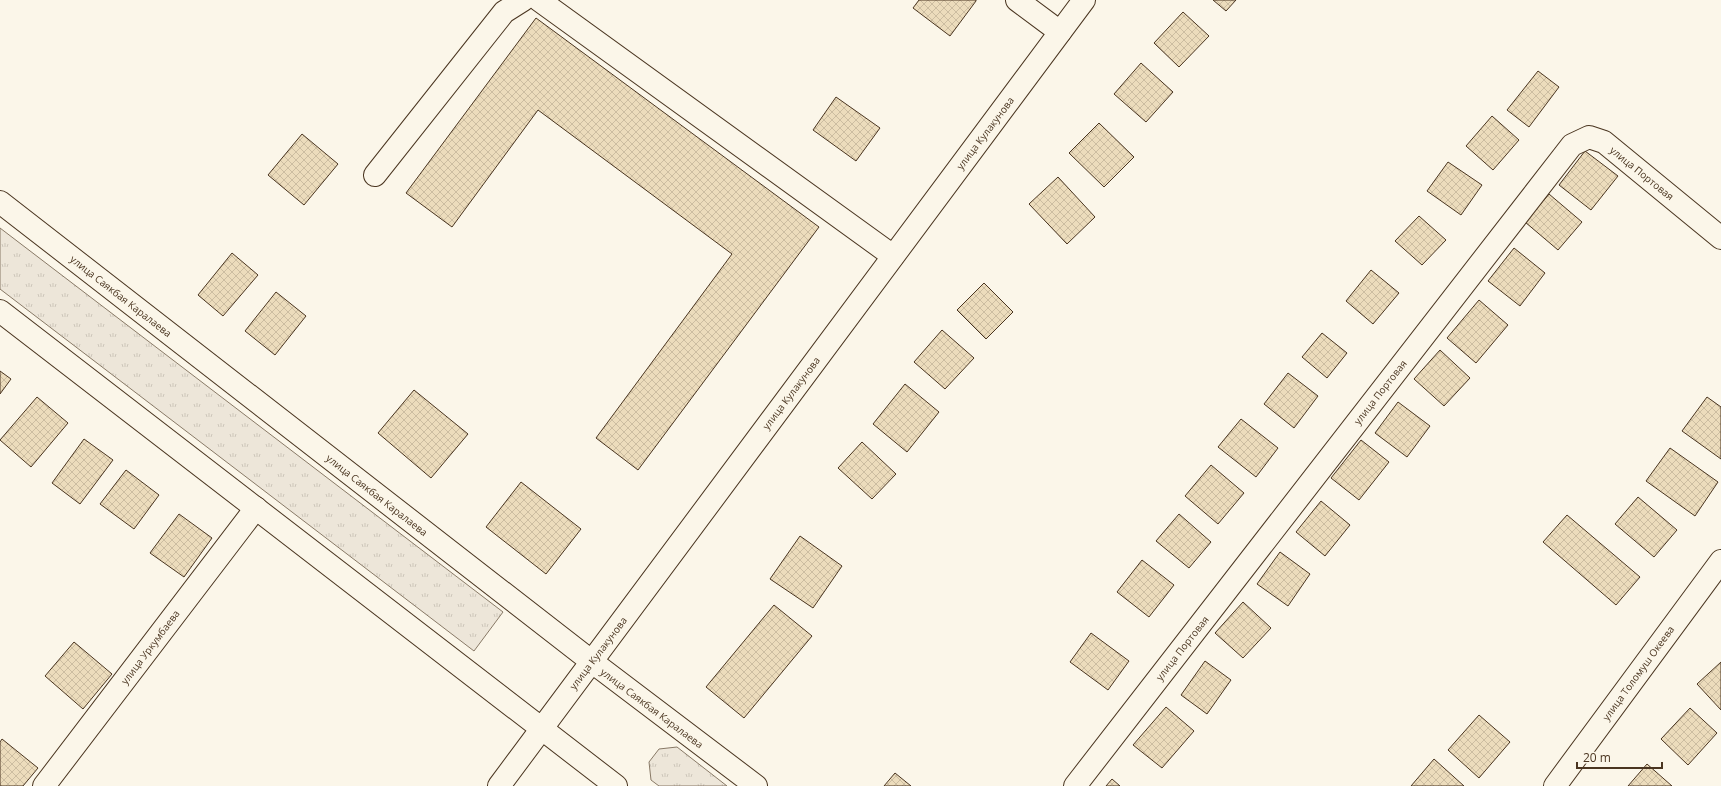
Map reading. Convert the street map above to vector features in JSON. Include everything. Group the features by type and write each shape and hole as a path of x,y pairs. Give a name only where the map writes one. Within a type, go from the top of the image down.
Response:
{"street":[{"path":"375,175 504,12 523,0"},
{"path":"539,0 893,256"},
{"path":"1017,0 1060,32"},
{"name":"улица Кулакунова","path":"499,786 1084,0"},
{"name":"улица Портовая","path":"1075,786 1572,144 1589,137 1604,142 1721,238"},
{"name":"улица Саякбая Каралаева","path":"0,202 591,661 756,786"},
{"path":"0,311 616,786"},
{"name":"улица Уркумбаева","path":"44,786 256,508"},
{"name":"улица Толомуш Океева","path":"1555,786 1721,561"}],"green space":[{"path":"0,228 503,612 474,651 0,289"},
{"path":"677,747 727,786 659,786 651,780 649,762 659,749"}],"building":[{"path":"919,0 976,1 950,36 913,8"},
{"path":"1213,0 1236,0 1226,11"},
{"path":"1183,12 1209,36 1179,67 1154,43"},
{"path":"536,18 819,227 638,470 596,438 732,254 538,110 452,227 406,193"},
{"path":"1141,63 1173,92 1146,122 1114,94"},
{"path":"1538,71 1559,87 1529,127 1507,110"},
{"path":"836,97 880,128 856,161 813,130"},
{"path":"1492,116 1519,140 1493,170 1466,146"},
{"path":"1099,123 1134,157 1104,187 1069,153"},
{"path":"302,134 338,164 304,205 268,175"},
{"path":"1585,151 1618,176 1591,210 1559,185"},
{"path":"1448,162 1482,185 1461,215 1427,191"},
{"path":"1058,177 1095,217 1067,244 1029,204"},
{"path":"1549,194 1582,222 1558,250 1525,222"},
{"path":"1419,216 1446,240 1422,265 1395,241"},
{"path":"1514,248 1545,273 1520,306 1488,281"},
{"path":"232,253 258,275 223,316 198,295"},
{"path":"1371,270 1399,293 1373,324 1346,301"},
{"path":"984,283 1013,312 986,339 957,310"},
{"path":"276,292 306,316 275,355 245,331"},
{"path":"1479,300 1508,325 1476,363 1447,338"},
{"path":"942,330 974,358 945,389 914,362"},
{"path":"1322,333 1347,353 1327,378 1302,357"},
{"path":"1440,350 1470,378 1444,406 1414,379"},
{"path":"0,371 11,379 0,394"},
{"path":"1288,373 1318,396 1294,428 1264,404"},
{"path":"905,384 939,412 907,452 873,424"},
{"path":"414,390 468,434 431,478 378,433"},
{"path":"37,397 68,423 31,467 0,440"},
{"path":"1707,397 1721,407 1721,459 1682,431"},
{"path":"1398,402 1430,426 1407,457 1375,433"},
{"path":"1241,419 1278,448 1256,477 1218,447"},
{"path":"84,439 113,460 80,504 52,483"},
{"path":"1361,440 1389,462 1359,500 1331,478"},
{"path":"862,442 896,474 872,499 838,468"},
{"path":"1670,448 1718,482 1695,516 1646,481"},
{"path":"1211,465 1244,493 1218,524 1185,496"},
{"path":"126,470 159,495 134,529 100,504"},
{"path":"521,482 581,529 546,574 486,527"},
{"path":"1638,497 1677,530 1654,557 1615,524"},
{"path":"1321,501 1350,525 1325,556 1296,532"},
{"path":"179,514 212,538 184,577 150,553"},
{"path":"1179,514 1211,542 1189,568 1156,541"},
{"path":"1567,515 1640,577 1616,605 1543,542"},
{"path":"800,536 842,566 813,608 770,579"},
{"path":"1280,552 1310,574 1288,606 1257,584"},
{"path":"1142,560 1174,585 1149,617 1117,592"},
{"path":"1243,602 1271,628 1243,658 1215,633"},
{"path":"774,605 812,636 744,718 706,687"},
{"path":"1091,633 1129,661 1108,690 1070,662"},
{"path":"74,642 112,674 83,709 45,676"},
{"path":"1205,661 1231,680 1207,714 1181,695"},
{"path":"1721,662 1721,710 1697,684"},
{"path":"1166,707 1194,731 1162,768 1133,745"},
{"path":"1690,708 1717,733 1688,765 1661,739"},
{"path":"1479,715 1510,742 1479,778 1448,750"},
{"path":"2,739 38,768 23,786 0,786 0,742"},
{"path":"1434,759 1464,786 1411,786"},
{"path":"1647,764 1672,786 1628,786"},
{"path":"895,773 911,786 884,786"},
{"path":"1112,779 1120,786 1106,786"}]}
